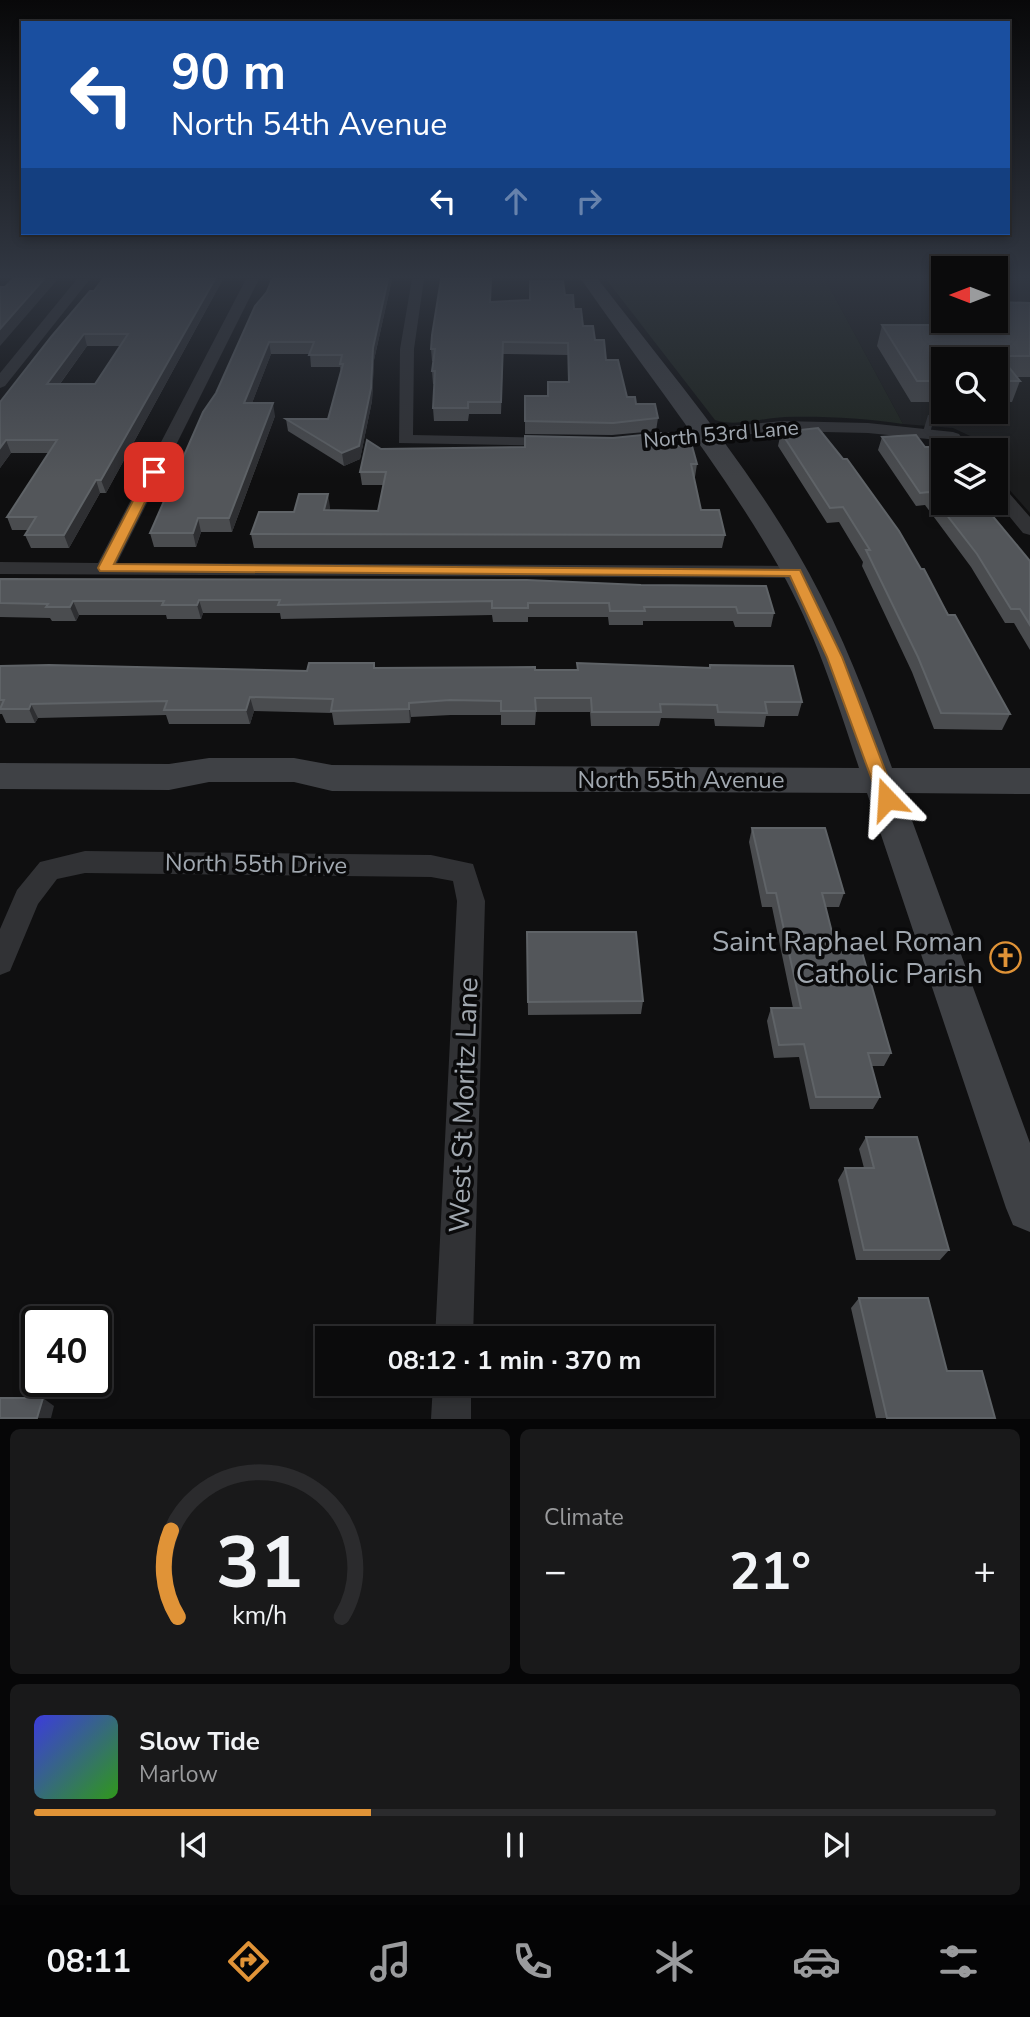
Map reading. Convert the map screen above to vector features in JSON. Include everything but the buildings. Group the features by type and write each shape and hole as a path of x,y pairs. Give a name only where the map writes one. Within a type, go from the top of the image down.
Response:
{"street":[{"path":"0,383 31,345"},
{"path":"105,568 219,345"},
{"path":"408,345 405,440 574,443"},
{"path":"638,345 737,477 795,572 835,657 1030,1208"},
{"name":"North 53rd Lane","path":"612,443 782,426 868,428 937,438"},
{"path":"1008,503 1030,529"},
{"path":"0,568 795,572"},
{"name":"North 55th Avenue","path":"0,776 169,777 206,786 276,787 332,778 1030,781"},
{"name":"North 55th Drive","path":"0,962 27,898 49,870 85,862 430,866 464,872"},
{"name":"West St Moritz Lane","path":"455,1326 471,901 464,872"},
{"path":"451,1419 452,1396"}],"lane":[{"path":"926,435 931,417"}],"shaded area":[{"path":"657,345 861,345 903,424 814,417 740,422 715,420"},
{"path":"861,345 1030,345 1030,513 1008,488 1008,438 975,438 953,428 903,424"}],"place":[{"name":"Saint Raphael Roman Catholic Parish","path":"1006,957"}],"route":[{"path":"154,472 105,568 795,572 835,657 887,799"}]}
